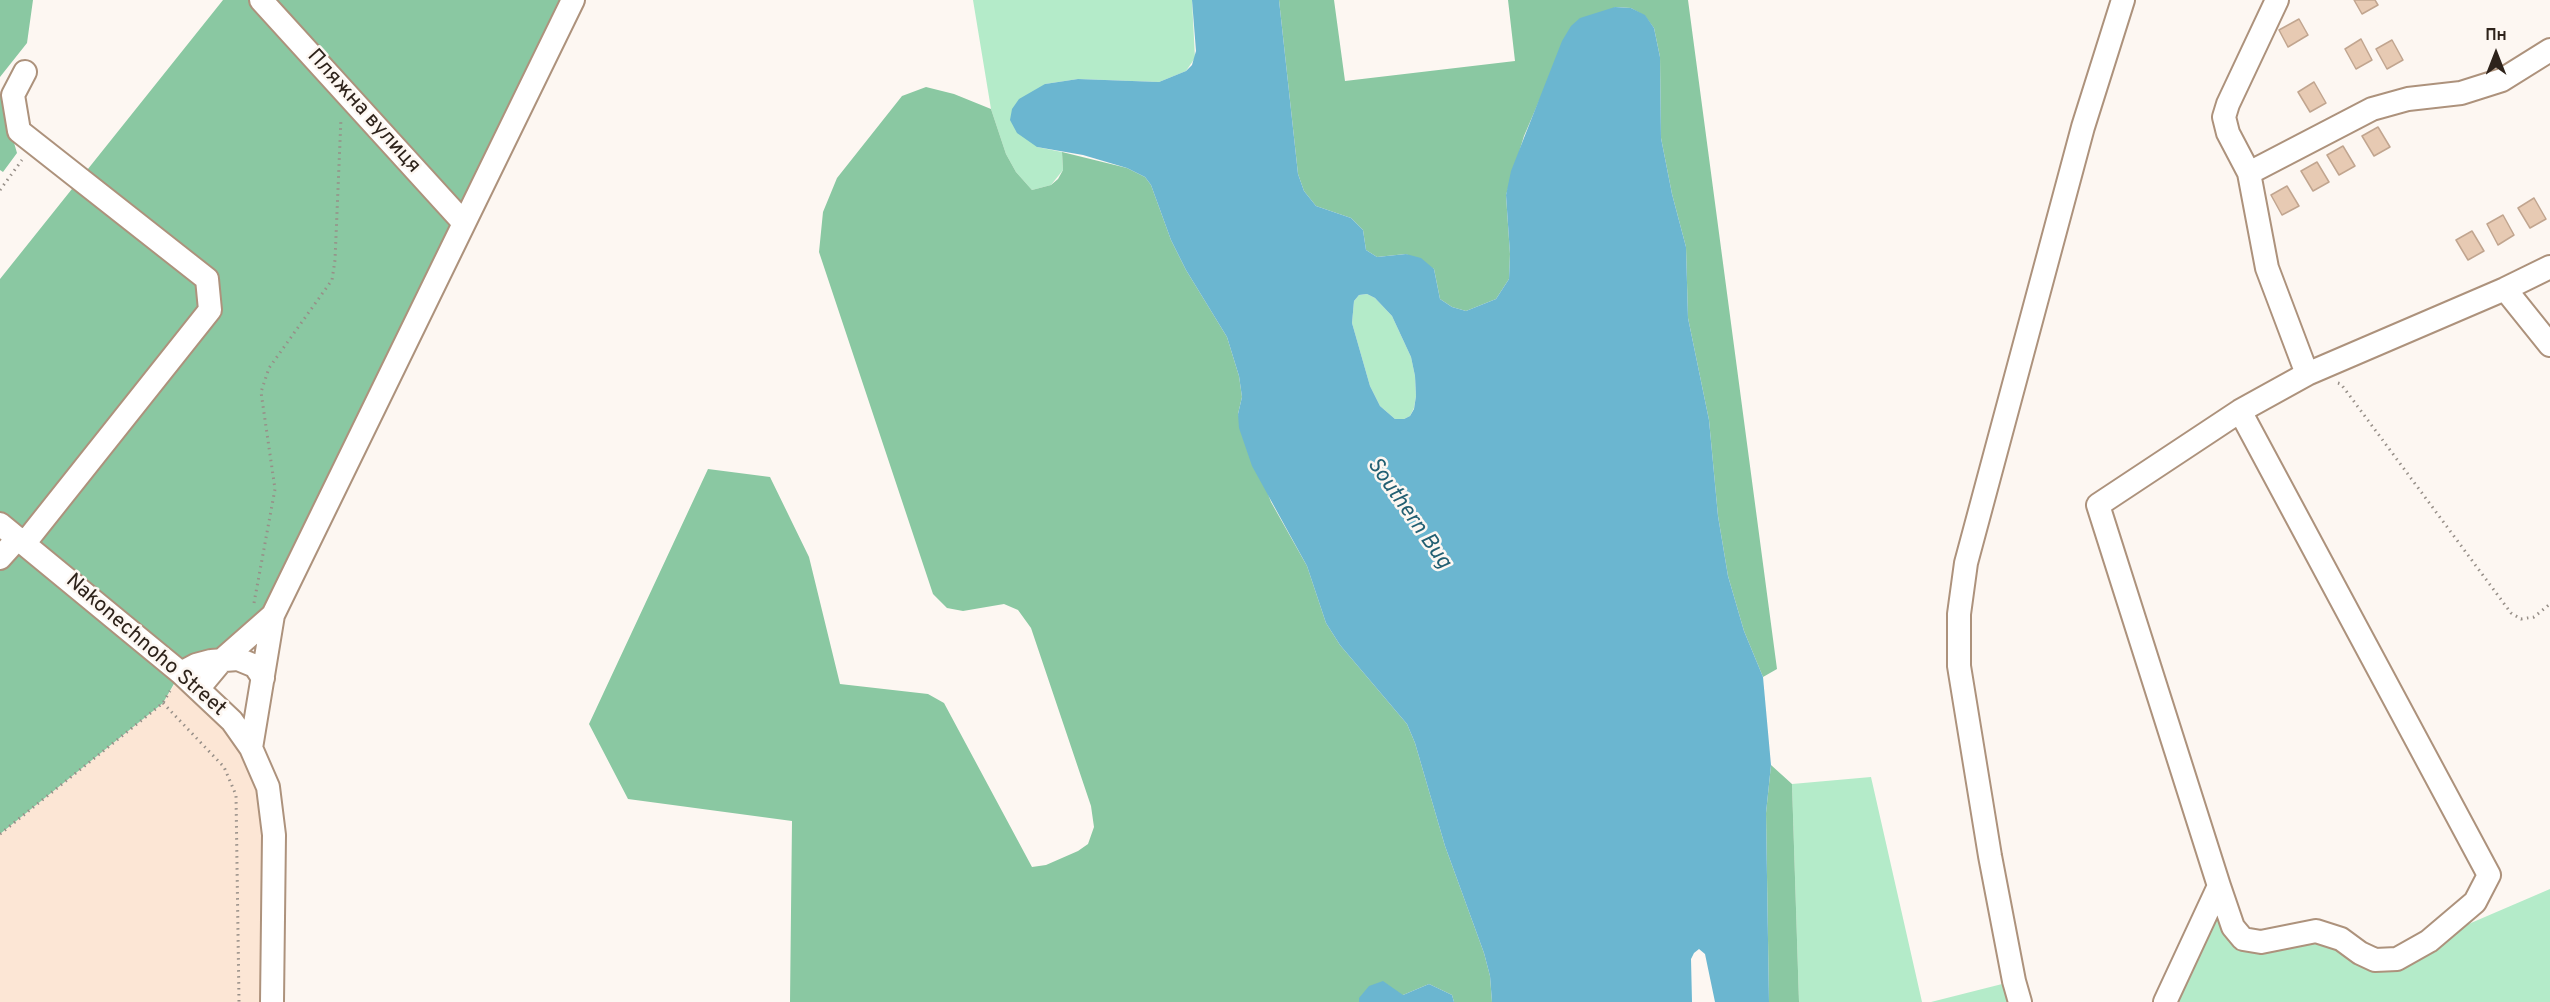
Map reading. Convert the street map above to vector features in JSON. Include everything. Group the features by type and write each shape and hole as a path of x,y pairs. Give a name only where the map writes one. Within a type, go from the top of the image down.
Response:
{"street":[{"name":"Пляжна вулиця","path":"261,0 464,224"},
{"path":"198,689 264,609 464,224 573,0"},
{"path":"2020,1002 1990,856 1961,678 1959,614 1966,563 2084,127 2123,0"},
{"path":"2277,0 2224,117 2228,133 2249,173 2267,268 2307,374"},
{"path":"2249,173 2372,109 2408,99 2461,93 2502,80 2550,50"},
{"path":"0,558 21,541 210,310 207,279 19,131 13,95 26,72"},
{"path":"2240,411 2489,875 2475,902 2429,941 2397,959 2376,960 2360,953 2341,939 2316,931 2261,942 2243,939 2233,927 2098,506 2240,411 2307,374 2505,289 2550,267"},
{"path":"2505,289 2550,345"},
{"name":"Nakonechnoho Street","path":"0,524 181,673 232,721 251,748 268,786 274,835 272,1002"},
{"path":"251,748 263,678 264,609"},
{"path":"181,673 196,665 223,659 238,659 255,666 263,678"},
{"path":"2165,1002 2219,886"}],"path":[{"path":"264,609 275,489 261,392 269,368 332,280 335,260 343,90"},
{"path":"0,190 35,143"},
{"path":"2307,374 2341,384 2511,613 2521,619 2534,617 2550,604"},
{"path":"0,834 163,703 224,767 236,795 239,1002"}],"shaded area":[{"path":"181,673 232,721 268,787 272,1002 0,1002 0,834 163,703"}],"green space":[{"path":"0,0 33,0 27,43 0,77"},
{"path":"223,0 573,0 273,615 179,675 163,703 0,834 0,558 18,538 0,524 0,279"},
{"path":"973,0 1192,0 1195,58 1186,71 1159,82 1078,79 1045,84 1037,147 1062,152 1063,170 1051,185 1032,190 1016,172 1006,154 991,109"},
{"path":"1279,0 1334,0 1345,81 1515,61 1508,0 1688,0 1777,669 1763,677 1744,631 1728,576 1718,516 1709,420 1688,318 1686,247 1661,138 1660,57 1654,28 1645,16 1631,8 1615,7 1539,101 1524,136 1506,195 1510,254 1509,279 1496,299 1466,311 1452,307 1440,299 1434,269 1406,254 1377,257 1366,250 1363,230 1351,218 1316,206 1304,191 1298,174"},
{"path":"926,87 954,94 991,109 1006,154 1016,172 1032,190 1051,185 1058,179 1063,170 1062,152 1127,168 1145,177 1151,185 1171,240 1186,270 1227,337 1239,376 1242,397 1238,414 1271,502 1307,566 1326,623 1340,645 1407,724 1415,743 1445,846 1484,953 1490,976 1492,1002 1454,1002 1452,995 1429,984 1403,995 1359,998 1359,1002 790,1002 792,821 628,799 589,724 708,469 770,477 809,557 840,684 928,694 944,703 1032,867 1046,865 1088,844 1094,827 1091,806 1031,628 1018,610 1004,604 963,611 947,608 933,594 819,252 823,212 837,178 902,96"},
{"path":"0,94 17,153 3,172 0,170"},
{"path":"1367,294 1375,298 1392,316 1411,357 1416,396 1410,416 1404,419 1395,419 1380,406 1370,386 1352,323 1354,301 1359,295"},
{"path":"1771,765 1792,784 1799,1002 1769,1002 1766,813"},
{"path":"1871,777 1922,1002 1799,1002 1792,784"},
{"path":"2219,886 2243,939 2316,931 2376,960 2429,941 2550,889 2550,1002 2165,1002"},
{"path":"2014,981 2020,1002 1931,1002"}],"water":[{"name":"Southern Bug","path":"1192,0 1279,0 1298,174 1304,191 1316,206 1351,218 1363,230 1366,250 1377,257 1406,254 1421,258 1434,269 1440,299 1452,307 1466,311 1496,299 1509,279 1510,254 1506,195 1511,171 1562,41 1571,26 1580,18 1615,7 1631,8 1645,15 1654,28 1660,57 1661,138 1686,247 1688,318 1709,420 1718,516 1728,576 1744,631 1763,677 1771,765 1766,813 1769,1002 1715,1002 1705,954 1699,949 1691,959 1692,1002 1492,1002 1490,976 1484,953 1445,846 1415,743 1407,724 1340,645 1326,623 1307,566 1252,466 1239,428 1238,414 1242,397 1239,376 1227,337 1186,270 1171,240 1151,185 1145,177 1127,168 1083,155 1037,147 1017,133 1010,120 1012,109 1019,99 1045,84 1078,79 1159,82 1186,71 1192,65 1196,51","holes":["1367,294 1375,298 1392,316 1411,357 1416,396 1414,409 1410,416 1404,419 1395,419 1380,406 1370,386 1352,323 1354,301 1359,295"]},
{"path":"1383,981 1403,995 1429,984 1452,995 1454,1002 1359,1002 1359,998 1369,986"}],"building":[{"path":"2354,0 2375,0 2378,5 2362,14"},
{"path":"2299,19 2308,35 2288,47 2279,30"},
{"path":"2361,39 2372,60 2356,69 2345,49"},
{"path":"2392,40 2403,60 2387,69 2376,49"},
{"path":"2314,82 2326,103 2310,112 2298,92"},
{"path":"2378,127 2390,147 2374,156 2362,136"},
{"path":"2343,146 2355,166 2339,175 2327,155"},
{"path":"2317,162 2329,182 2313,191 2301,171"},
{"path":"2287,186 2299,206 2282,215 2271,195"},
{"path":"2534,198 2546,219 2530,228 2518,208"},
{"path":"2503,215 2514,235 2498,245 2487,224"},
{"path":"2472,231 2484,251 2468,260 2456,240"}]}
